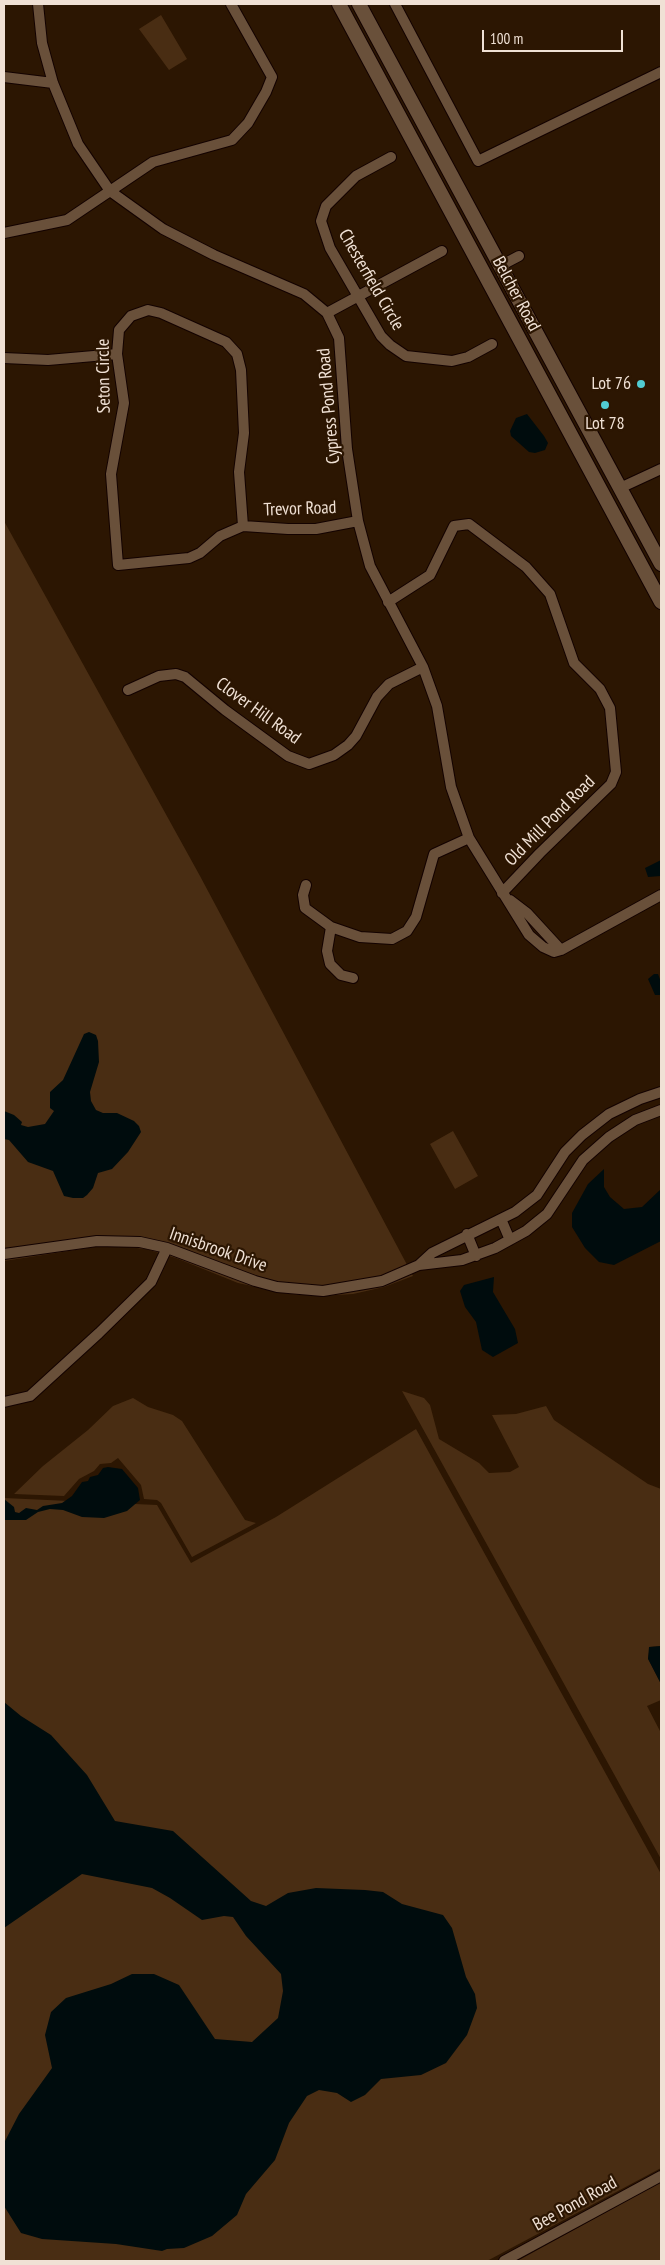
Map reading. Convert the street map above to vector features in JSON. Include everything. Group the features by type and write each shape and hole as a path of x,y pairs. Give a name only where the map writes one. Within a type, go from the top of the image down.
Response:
{"main road":[{"name":"Belcher Road","path":"339,4 661,602"},
{"name":"Belcher Road","path":"359,4 661,564"}],"street":[{"name":"Cypress Pond Road","path":"38,4 42,43 54,84 78,144 110,191 163,229 214,255 304,294 327,313 339,338 347,449 358,521 370,566 423,667 437,706 451,787 469,838 502,893 527,913 558,951 661,895"},
{"path":"4,233 67,220 154,162 232,140 248,123 266,92 272,77 231,4"},
{"path":"395,4 478,161 661,72"},
{"path":"4,77 54,84"},
{"name":"Chesterfield Circle","path":"391,157 356,176 323,211 321,221 325,236 385,341 406,356 452,361 468,357 492,344"},
{"path":"327,313 442,251"},
{"path":"500,266 519,256"},
{"name":"Seton Circle","path":"148,310 161,313 226,342 237,354 240,370 244,433 239,472 243,526 220,536 200,553 189,558 118,565 111,474 124,404 117,354 119,330 131,316 148,310"},
{"path":"4,358 48,360 117,354"},
{"path":"620,488 661,469"},
{"name":"Trevor Road","path":"243,526 316,529 358,521"},
{"name":"Old Mill Pond Road","path":"388,602 430,575 454,526 469,524 526,567 550,594 574,662 600,688 610,708 616,772 611,784 502,893"},
{"name":"Clover Hill Road","path":"128,690 159,676 176,674 185,677 225,710 288,756 309,764 334,754 348,745 356,736 377,697 389,684 423,667"},
{"path":"306,885 303,896 305,908 331,927 360,938 384,940 400,936 410,928 416,917 434,854 469,838"},
{"path":"331,927 327,951 330,964 341,975 353,978"},
{"name":"Innisbrook Drive","path":"419,1265 432,1253 467,1234 515,1212 536,1195 565,1152 582,1134 609,1114 640,1099 661,1092"},
{"name":"Innisbrook Drive","path":"4,1254 97,1241 140,1242 167,1248 255,1282 277,1287 322,1291 382,1281 419,1265 462,1260 476,1256 526,1231 547,1214 583,1160 609,1137 635,1120 661,1110"},
{"path":"501,1219 510,1240"},
{"path":"467,1234 476,1256"},
{"path":"4,1402 30,1396 99,1333 152,1282 167,1248"},
{"name":"Bee Pond Road","path":"504,2261 661,2176"}],"shaded area":[{"path":"161,15 187,59 169,70 139,29"},
{"path":"527,414 548,443 545,450 535,453 529,452 511,436 510,431 516,418"},
{"path":"4,521 200,876 413,1276 384,1287 353,1294 321,1296 289,1294 238,1283 176,1258 146,1249 108,1245 4,1261"},
{"path":"661,860 661,876 648,877 645,868"},
{"path":"654,974 658,974 661,982 661,995 655,995 648,979"},
{"path":"89,1032 96,1035 98,1041 99,1062 90,1092 91,1101 96,1110 103,1113 117,1113 134,1121 139,1126 141,1132 128,1152 112,1169 98,1173 93,1188 87,1195 83,1198 73,1198 64,1196 53,1171 28,1162 9,1140 4,1139 4,1111 14,1115 22,1122 21,1125 28,1127 45,1124 54,1111 50,1108 50,1092 63,1080 84,1034"},
{"path":"453,1131 478,1176 455,1189 430,1144"},
{"path":"604,1169 604,1187 610,1197 624,1209 642,1207 661,1189 661,1241 614,1265 599,1262 585,1248 572,1227 572,1213 588,1184"},
{"path":"494,1277 493,1292 515,1329 518,1343 493,1357 482,1350 476,1322 465,1307 460,1291 464,1285"},
{"path":"402,1391 424,1398 430,1405 439,1439 479,1463 489,1473 510,1472 519,1467 492,1415 516,1414 546,1406 554,1420 648,1484 661,1489 661,1646 650,1647 648,1658 661,1684 661,1700 647,1706 661,1733 661,1859"},
{"path":"133,1398 148,1407 173,1415 182,1421 245,1520 256,1523 192,1557 161,1503 157,1500 144,1499 141,1485 118,1458 111,1463 100,1464 94,1471 79,1479 64,1496 14,1494 43,1466 88,1430 113,1406"},
{"path":"416,1429 661,1874 661,2168 487,2261 4,2261 4,1498 157,1505 191,1563 276,1517"},
{"path":"103,1468 122,1469 138,1488 140,1500 127,1511 104,1518 82,1517 63,1510 50,1509 38,1512 26,1520 4,1520 4,1499 14,1507 15,1512 19,1513 26,1508 37,1510 43,1506 62,1503 72,1496 82,1482 88,1481 90,1477 98,1475"},
{"path":"661,1646 661,1684 648,1659 649,1647"},
{"path":"4,1702 21,1716 51,1735 87,1775 115,1821 173,1831 251,1901 266,1906 288,1893 316,1888 365,1890 383,1892 402,1904 443,1915 452,1928 466,1977 475,1994 477,2008 467,2035 446,2063 421,2075 381,2079 365,2095 351,2102 337,2093 319,2090 307,2096 289,2123 275,2160 246,2194 237,2215 212,2236 184,2248 162,2251 116,2244 42,2239 21,2233 4,2206 4,2143 19,2114 52,2068 45,2035 51,2012 66,1998 111,1984 132,1974 154,1974 179,1985 215,2039 252,2042 278,2018 283,1991 281,1974 246,1936 233,1917 224,1916 202,1920 152,1888 82,1874 4,1928"},
{"path":"661,2182 661,2261 515,2261 521,2259"}],"place":[{"name":"Lot 76","path":"641,384"},
{"name":"Lot 78","path":"605,405"}]}
